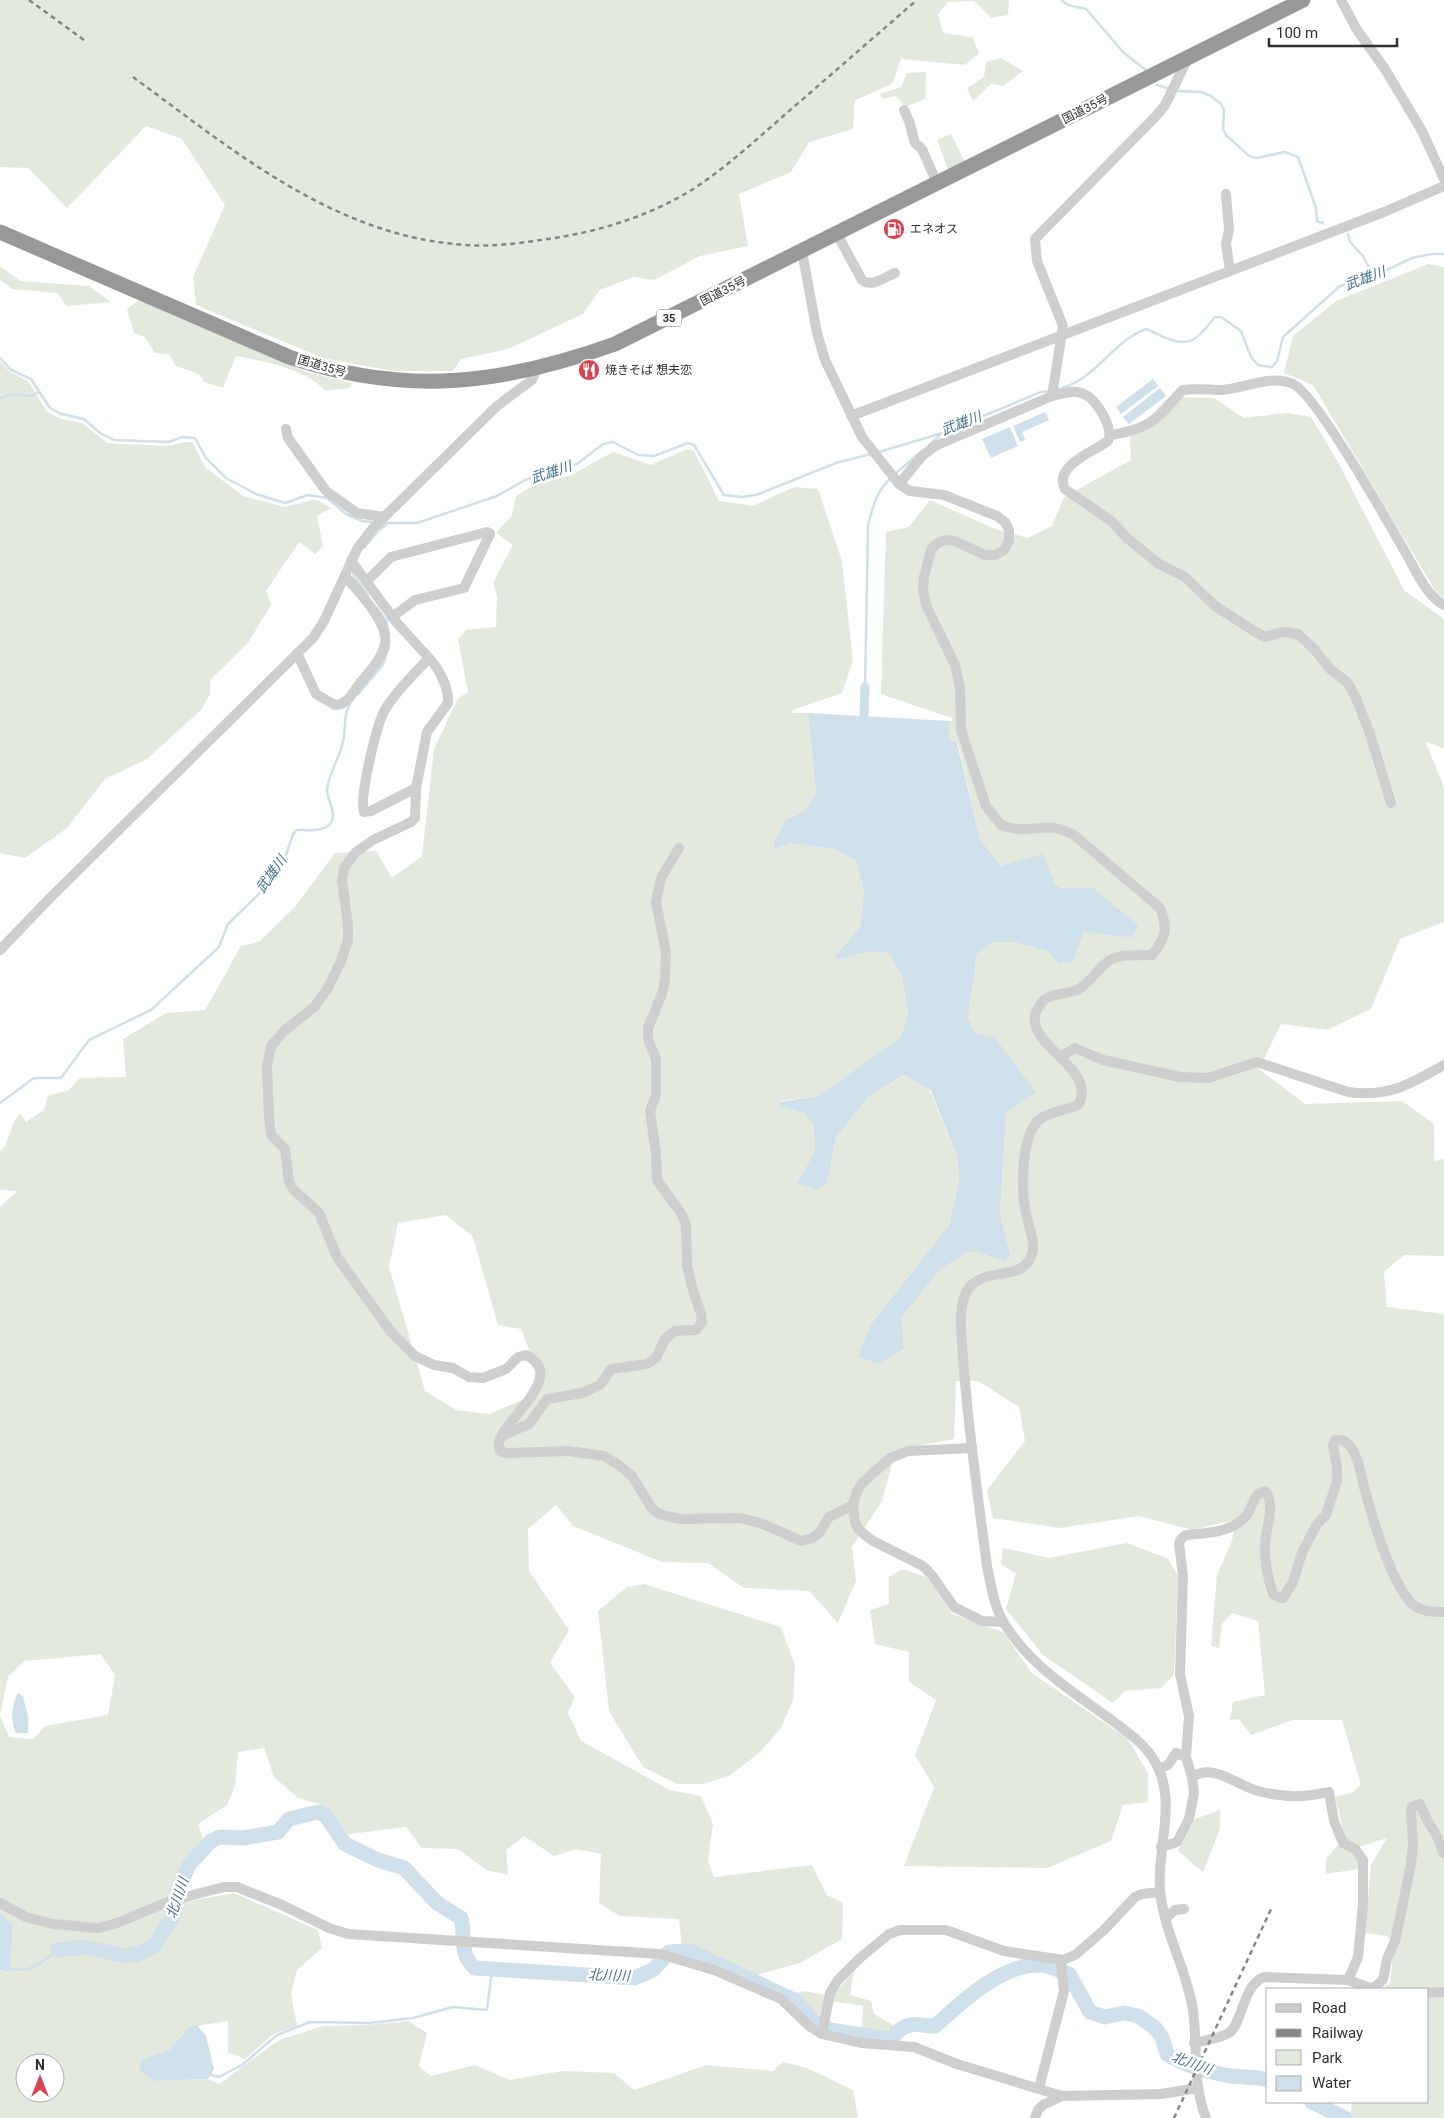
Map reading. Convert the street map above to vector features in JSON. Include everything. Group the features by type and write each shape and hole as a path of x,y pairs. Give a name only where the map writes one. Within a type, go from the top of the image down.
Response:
{"highway":[{"name":"国道35号","path":"0,232 289,357 325,369 350,375 388,380 424,382 485,378 577,358 615,344 1303,0"}],"street":[{"path":"1341,0 1356,30 1385,69 1422,132 1444,179"},
{"path":"1052,396 1063,326 1037,261 1035,239 1156,116 1164,105 1189,57"},
{"path":"904,110 915,143 922,149 937,183"},
{"path":"851,416 1384,212 1444,186"},
{"path":"1226,194 1229,230 1226,244 1230,270"},
{"path":"837,234 865,283 870,284 895,273"},
{"path":"802,252 817,333 825,360 864,441 895,479 910,491 944,495 997,516 1005,522 1008,530 1009,541 1004,550 995,555 985,555 955,541 946,540 936,544 931,550 923,589 926,605 955,665 960,688 961,730 986,806 1001,825 1020,829 1047,826 1061,828 1074,835 1160,908 1165,921 1164,934 1159,946 1152,955 1120,957 1110,960 1089,983 1076,991 1056,995 1044,1000 1036,1012 1036,1025 1041,1038 1077,1075 1082,1085 1083,1095 1079,1104 1043,1117 1033,1126 1026,1148 1024,1187 1025,1213 1033,1241 1033,1253 1028,1264 1019,1270 992,1274 976,1280 967,1290 962,1303 962,1337 966,1396 986,1566 992,1592 1003,1622 1039,1666 1132,1735 1150,1752 1164,1784 1165,1808 1159,1868 1160,1892 1193,2009 1196,2073 1206,2118"},
{"path":"0,950 50,898 313,638 324,621 345,576 355,564 357,549 382,518 497,406 532,380 537,368"},
{"path":"1110,435 1130,432 1150,423 1164,412 1183,390 1222,390 1266,381 1294,384 1306,394 1339,443 1377,502 1424,585 1438,602 1444,605"},
{"path":"895,479 935,446 1052,396 1073,392 1083,393 1089,397 1108,423 1110,435 1108,441 1069,466 1064,472 1062,484 1065,489 1111,521 1127,538 1159,564 1184,577 1214,606 1265,636 1282,632 1298,634 1314,649 1330,669 1348,683 1355,696 1392,803"},
{"path":"286,429 288,438 326,491 357,513 382,518"},
{"path":"366,582 391,557 487,532 490,534 464,588 461,587 415,600 392,617"},
{"path":"355,564 392,617 435,665 449,697 448,703 427,732 416,788 415,818 411,822 373,840 356,852 344,868 342,880 348,925 348,941 341,961 328,988 314,1007 284,1032 271,1046 267,1066 271,1135 284,1148 289,1182 294,1190 319,1213 337,1257 391,1332 415,1356 434,1366 453,1368 469,1377 483,1378 506,1369 518,1357 526,1355 535,1360 540,1369 539,1380 529,1400 502,1435 499,1443 500,1451 506,1454 568,1452 604,1456 632,1476 657,1513 680,1519 740,1518 763,1524 800,1541 812,1538 819,1533 829,1517 853,1505"},
{"path":"297,653 316,694 335,705 346,702 376,663 384,644 384,629 379,619 345,576"},
{"path":"416,788 371,811 364,812 362,806 365,785 384,709 428,658"},
{"path":"502,1435 530,1424 547,1399 582,1393 600,1385 612,1369 647,1364 656,1358 665,1339 675,1331 696,1330 702,1322 688,1265 686,1225 681,1213 657,1180 656,1154 650,1111 656,1095 656,1059 648,1039 648,1028 663,991 666,952 656,902 661,878 679,848"},
{"path":"1060,1057 1075,1048 1103,1060 1180,1077 1208,1078 1257,1062 1348,1092 1362,1094 1392,1091 1414,1083 1444,1065"},
{"path":"1162,1848 1177,1842 1189,1819 1194,1792 1186,1757 1189,1716 1180,1674 1183,1575 1179,1544 1181,1539 1186,1535 1223,1530 1234,1526 1252,1508 1258,1494 1265,1491 1269,1498 1270,1515 1265,1545 1266,1570 1273,1594 1283,1598 1293,1582 1302,1553 1317,1524 1326,1515 1332,1498 1337,1481 1338,1467 1333,1444 1336,1440 1346,1442 1357,1459 1369,1505 1392,1568 1406,1597 1422,1610 1444,1612"},
{"path":"972,1448 908,1451 890,1458 862,1483 853,1505 855,1522 859,1530 873,1541 924,1566 954,1608 982,1621 1003,1622"},
{"path":"1159,1769 1168,1765 1176,1753 1186,1757"},
{"path":"1192,1777 1199,1772 1218,1773 1251,1789 1281,1796 1306,1796 1329,1792 1334,1821 1343,1843 1355,1849 1363,1860 1363,1905 1358,1957 1348,1980"},
{"path":"1373,1988 1383,1980 1387,1958 1395,1941 1410,1864 1412,1845 1411,1811 1415,1804 1420,1804 1444,1854"},
{"path":"0,1903 9,1910 26,1918 54,1924 98,1928 117,1923 175,1900 224,1887 237,1887 282,1905 329,1928 348,1934 660,1954 672,1957 714,1970 781,1999 809,2026 822,2034 861,2043 914,2046 957,2064 1062,2096 1162,2094 1198,2088"},
{"path":"822,2034 826,2023 830,1993 838,1980 860,1958 889,1934 900,1930 946,1930 1004,1952 1062,1963 1075,1955 1103,1931 1135,1897 1142,1894 1160,1892"},
{"path":"1166,1918 1175,1910 1184,1909"},
{"path":"1039,2088 1064,1991 1061,1976 1062,1963"},
{"path":"1194,2043 1223,2036 1231,2031 1252,1986 1258,1980 1264,1978 1348,1980 1369,1988"},
{"path":"1429,1993 1444,1992"},
{"path":"1036,2118 1038,2110 1043,2105 1062,2096"}],"green space":[{"path":"0,0 1009,0 1008,15 991,18 974,1 948,2 938,14 943,33 972,37 979,53 965,65 901,59 892,84 855,100 853,129 809,142 791,172 739,194 748,246 700,256 654,280 633,277 600,290 583,314 508,349 461,359 453,371 392,371 323,358 196,305 193,277 225,205 182,139 146,126 67,208 28,168 0,167"},
{"path":"1001,58 1023,71 1003,86 991,84 973,101 967,88 984,77 986,62"},
{"path":"926,72 925,99 905,107 896,96 882,99 880,94 901,87 907,73"},
{"path":"951,134 965,162 948,170 937,140"},
{"path":"1428,264 1444,267 1444,598 1436,592 1313,385 1284,373 1293,336 1336,301"},
{"path":"0,266 20,281 89,286 111,302 66,306 58,293 12,289 0,279"},
{"path":"139,300 307,372 352,383 350,388 326,391 317,383 296,371 236,356 223,388 204,382 199,374 176,366 169,355 155,353 145,337 134,333 127,309"},
{"path":"0,361 10,372 28,381 47,412 62,419 82,423 107,443 168,446 192,442 205,467 243,496 285,507 315,499 331,508 317,516 323,546 315,554 299,542 266,591 271,605 248,643 210,680 210,694 201,710 147,759 105,779 66,829 25,858 0,853"},
{"path":"1169,397 1214,398 1244,418 1288,413 1311,417 1339,464 1404,590 1444,619 1444,749 1425,741 1444,787 1444,922 1400,939 1371,1009 1327,1030 1281,1024 1259,1069 1305,1104 1402,1101 1434,1124 1434,1161 1444,1159 1444,1256 1404,1255 1384,1272 1387,1307 1444,1314 1444,2118 1352,2118 1352,2103 1429,2103 1429,1988 1382,1988 1390,1983 1394,1947 1387,1936 1365,1933 1371,1865 1387,1838 1359,1847 1359,1869 1325,1874 1327,1857 1345,1838 1335,1796 1350,1794 1361,1785 1342,1720 1292,1720 1251,1735 1239,1719 1230,1720 1233,1702 1265,1695 1258,1621 1232,1613 1222,1624 1219,1648 1211,1646 1217,1575 1232,1541 1235,1520 1192,1530 1139,1516 1060,1528 993,1518 987,1490 1025,1441 1019,1407 978,1381 956,1381 954,1439 896,1450 882,1501 852,1547 856,1581 838,1623 809,1591 744,1588 708,1563 662,1562 573,1526 556,1505 528,1529 529,1571 569,1630 550,1663 575,1697 568,1713 581,1741 670,1790 701,1796 713,1824 708,1861 714,1877 812,1865 827,1895 843,1903 842,1939 800,1963 752,1976 682,1946 679,1919 620,1916 599,1903 601,1854 577,1849 554,1856 524,1836 506,1850 508,1875 486,1870 458,1849 422,1848 406,1827 342,1835 320,1804 298,1798 274,1777 264,1748 238,1752 235,1786 227,1805 198,1824 204,1841 178,1872 169,1905 234,1893 318,1930 322,1948 297,1970 291,1994 297,2026 273,2034 245,2059 228,2052 228,2021 189,2027 170,2049 142,2059 153,2081 208,2079 219,2084 279,2040 323,2026 408,2021 427,2033 419,2066 431,2076 475,2065 510,2080 563,2071 614,2073 634,2090 707,2065 773,2071 783,2062 807,2068 853,2090 858,2118 0,2118 0,1970 8,1973 13,1925 0,1912 0,1716 9,1737 33,1739 45,1726 108,1715 115,1675 101,1654 24,1661 8,1677 0,1715 0,1207 17,1191 0,1190 0,1152 5,1146 14,1122 20,1113 26,1122 44,1110 48,1096 69,1090 80,1078 126,1077 123,1039 166,1013 205,1010 241,946 259,942 295,907 335,853 376,851 392,878 422,856 434,749 458,698 468,692 458,639 466,630 496,627 497,596 493,583 513,545 496,533 512,515 516,496 532,486 571,475 613,452 651,465 687,449 694,451 719,501 753,506 794,487 818,489 842,561 853,660 842,693 792,710 793,713 808,713 816,794 803,812 786,819 774,850 789,843 835,849 856,861 864,891 860,927 835,956 836,960 868,952 889,953 902,976 908,1015 901,1037 818,1096 779,1101 804,1113 813,1124 815,1150 797,1184 817,1190 827,1183 836,1138 868,1097 905,1075 930,1091 957,1157 959,1181 949,1225 871,1324 904,1349 902,1317 939,1271 967,1252 978,1252 1004,1262 1011,1254 1000,1214 1006,1113 968,1018 977,954 994,942 1013,942 1047,951 1059,964 1074,961 1084,932 1132,938 1092,887 1062,888 1001,866 980,839 958,744 949,740 950,721 952,721 952,718 881,694 886,532 909,527 930,500 995,529 1028,538 1052,526 1064,497 1131,460 1130,436","holes":["446,1215 473,1237 498,1325 521,1329 538,1373 525,1399 489,1414 456,1410 425,1391 389,1267 398,1223"]},
{"path":"1127,1543 1167,1558 1178,1575 1174,1675 1161,1688 1125,1691 1113,1703 1043,1655 1006,1609 1016,1574 1001,1564 1003,1548 1049,1558"},
{"path":"902,1569 927,1577 952,1614 1003,1632 1032,1673 1128,1739 1148,1773 1148,1802 1123,1805 1111,1841 1047,1868 904,1866 934,1787 915,1755 936,1700 909,1682 909,1652 875,1644 870,1610 889,1604 889,1577"},
{"path":"644,1584 781,1627 795,1665 793,1700 781,1728 759,1753 729,1776 703,1784 677,1784 643,1767 609,1711 598,1611 627,1587"},
{"path":"1220,1810 1220,1829 1203,1872 1178,1851 1195,1819"},
{"path":"854,1971 850,1995 871,2001 874,2014 893,2025 892,2035 862,2031 863,2006 825,2000 820,2020 793,1994 803,1991 833,1996"}],"water":[{"path":"1153,379 1158,386 1121,414 1116,407"},
{"path":"1160,388 1166,396 1129,424 1123,417"},
{"path":"1045,412 1049,420 1022,432 1025,440 1020,442 1013,426"},
{"path":"1010,427 1018,446 991,458 982,439"},
{"path":"808,713 950,721 949,740 957,743 980,839 1001,866 1043,854 1055,885 1062,888 1092,887 1138,925 1132,938 1084,932 1074,961 1059,964 1047,951 1013,942 994,942 977,954 968,1018 975,1034 995,1038 1036,1092 1006,1113 1000,1214 1011,1255 1004,1262 978,1252 967,1252 939,1271 902,1317 904,1349 878,1364 858,1356 871,1324 949,1225 959,1181 957,1157 931,1091 904,1075 868,1097 836,1138 827,1183 817,1190 797,1184 815,1150 813,1124 804,1113 779,1106 779,1102 818,1096 901,1037 908,1014 902,976 889,953 868,952 836,960 835,956 860,927 864,891 856,861 835,849 789,843 774,850 774,842 786,819 803,812 816,794"},
{"path":"18,1693 23,1696 28,1719 28,1733 16,1733 14,1729 12,1713"},
{"path":"0,1912 13,1925 9,1973 0,1970"},
{"path":"197,2025 206,2036 214,2069 208,2079 153,2081 139,2069 142,2059 170,2049 189,2027"}],"waterway":[{"path":"1061,0 1068,5 1086,9 1124,53 1147,71"},
{"path":"1157,85 1167,88"},
{"path":"1178,91 1201,92 1211,96 1221,104 1224,110 1223,129 1226,135 1249,156 1256,158 1285,152 1298,157 1316,208 1317,221 1323,223"},
{"path":"1348,234 1350,242 1363,256 1374,276"},
{"name":"武雄川","path":"1055,390 1069,386 1081,379 1122,343 1146,329 1175,341 1187,342 1198,336 1215,317 1221,317 1241,331 1251,357 1258,365 1272,367 1277,361 1283,337 1340,286 1374,276 1412,258 1431,254 1444,254"},
{"path":"0,358 11,370 31,379 50,408 61,414 84,419 100,433 114,440 169,442 182,437 195,438 206,458 226,478 256,494 285,503 308,495 327,498 346,514 362,521 373,522"},
{"name":"武雄川","path":"879,452 942,433 1041,392 1049,391"},
{"path":"0,398 12,394 31,396 39,392"},
{"path":"929,445 940,435"},
{"name":"武雄川","path":"381,523 417,523 497,496 525,480 577,464 603,444 613,442 638,455 654,456 688,443 694,445 724,495 742,497 756,495 836,463 871,454"},
{"path":"895,474 917,455"},
{"path":"865,687 868,525 878,494 891,478"},
{"name":"武雄川","path":"364,548 379,530 386,525"},
{"name":"武雄川","path":"353,571 354,577 368,595"},
{"name":"武雄川","path":"377,608 386,620 389,634"},
{"name":"武雄川","path":"358,694 382,666 389,647"},
{"path":"864,716 865,687"},
{"name":"武雄川","path":"0,1103 34,1078 61,1078 89,1040 151,1010 219,947 228,924 267,886 285,858 293,834 297,830 319,829 330,824 333,816 327,790 344,737 346,713 350,704"},
{"name":"北川川","path":"58,1950 84,1947 125,1956 138,1954 154,1946 174,1915 178,1889 189,1865 211,1841 220,1837 243,1838 278,1832 289,1819 318,1812 325,1815 345,1844 378,1860 404,1868 437,1903 461,1918 464,1951 466,1957 475,1968 634,1978 653,1970 669,1952 690,1951 796,2001 814,2021 830,2030 889,2039 906,2026 918,2024 935,2026 983,1986 1011,1971 1025,1966 1043,1965 1069,1974 1090,2012 1105,2017 1124,2013 1138,2016 1155,2028 1162,2037 1167,2054 1173,2058 1195,2067 1230,2076 1266,2080"},
{"path":"7,1967 22,1970 28,1969 58,1950"},
{"path":"211,2075 219,2077 242,2065 277,2035 310,2022 369,2023 413,2018 453,2007 487,2010 492,1970"},
{"name":"北川川","path":"1314,2103 1345,2118"}],"railway":[{"path":"29,0 84,40"},
{"path":"133,77 248,160 329,208 373,226 418,238 466,245 507,244 566,236 603,228 639,216 690,191 741,153 917,0"},
{"path":"1174,2118 1272,1907"}],"place":[{"name":"エネオス","path":"894,229"},
{"name":"焼きそば 想夫恋","path":"589,370"}]}
